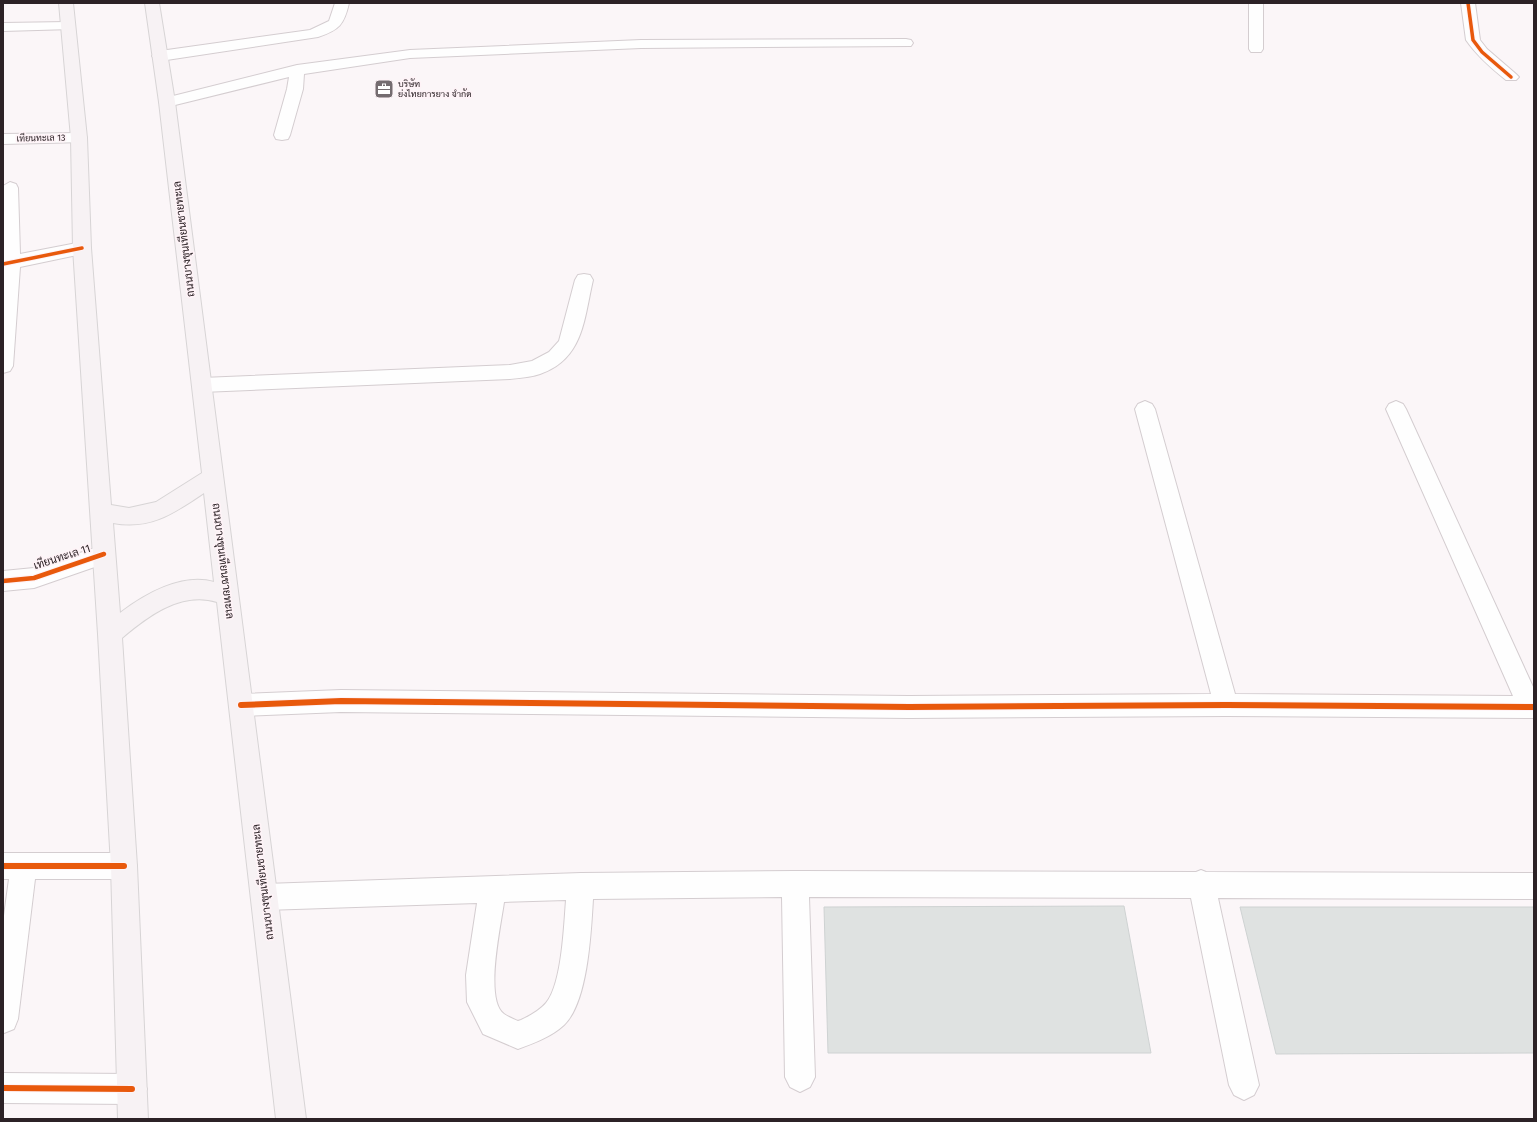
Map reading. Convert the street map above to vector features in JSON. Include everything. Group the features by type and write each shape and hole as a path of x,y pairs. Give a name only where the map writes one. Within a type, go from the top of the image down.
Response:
{"main road":[{"path":"66,3 67,26 79,138 82,248 110,634 124,866 134,1119"},
{"name":"ถนนบางขุนเทียนชายทะเล","path":"152,3 167,102 212,477 242,705 291,1119"},
{"path":"100,512 129,517 161,510 212,477"},
{"path":"110,634 131,617 161,598 198,589 228,596"}],"street":[{"path":"160,56 313,34 332,27 338,21 342,3"},
{"path":"1256,3 1256,49"},
{"path":"1468,3 1474,40 1482,52 1510,77"},
{"path":"3,28 67,26"},
{"path":"167,102 297,70 410,54 641,44 906,43"},
{"path":"282,134 295,89 297,70"},
{"name":"เทียนทะเล 13","path":"3,139 79,138"},
{"path":"3,366 10,188"},
{"path":"7,263 82,248"},
{"path":"202,385 510,372 536,368 556,357 568,344 584,280"},
{"path":"1145,409 1226,705"},
{"path":"242,705 341,701 901,707 1226,705 1532,707 1396,409"},
{"name":"เทียนทะเล 11","path":"3,580 34,578 104,554"},
{"path":"4,1019 13,866 124,866"},
{"path":"265,897 493,888 795,884 1200,883 1534,886"},
{"path":"1200,883 1244,1085"},
{"path":"795,884 800,1077"},
{"path":"493,888 480,974 480,1002 493,1024 518,1035 541,1026 558,1011 570,986 581,886"},
{"path":"3,1088 132,1089"}],"building":[{"path":"1124,906 1151,1053 828,1053 824,907"},
{"path":"1240,907 1534,907 1534,1053 1276,1054"}],"cycle path":[{"path":"1468,3 1473,40 1482,52 1511,77"},
{"path":"3,264 82,248"},
{"path":"3,581 34,578 104,554"},
{"path":"241,705 341,701 909,707 1226,705 1534,707"},
{"path":"3,866 124,866"},
{"path":"3,1088 132,1089"}],"place":[{"name":"บริษัท ย่งไทยการยาง จำกัด","path":"384,89"}]}
